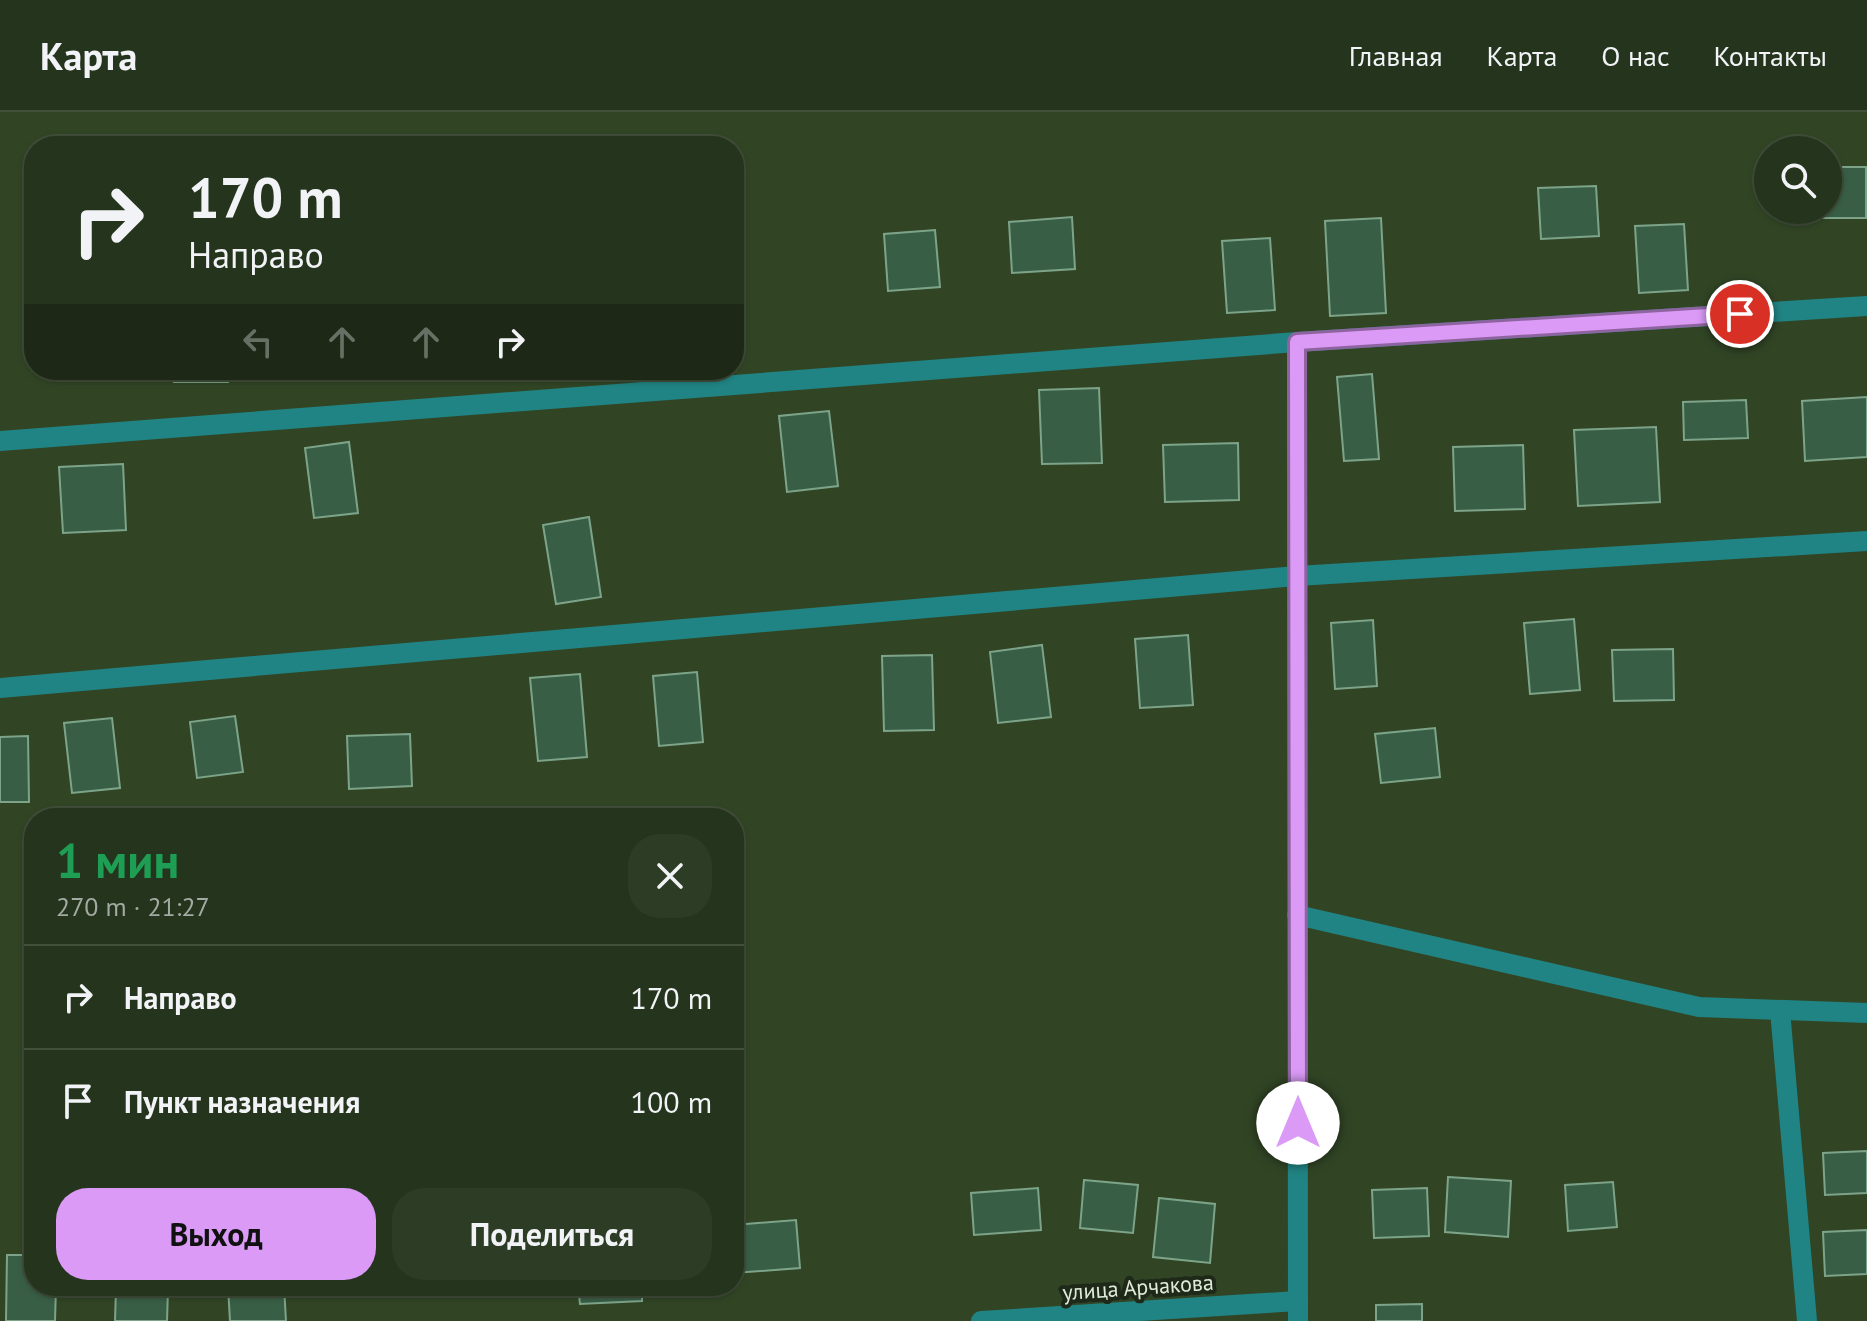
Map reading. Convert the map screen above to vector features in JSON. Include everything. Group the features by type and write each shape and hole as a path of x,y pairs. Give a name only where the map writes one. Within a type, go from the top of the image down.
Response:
{"street":[{"path":"0,441 1297,342 1867,306"},
{"path":"1297,342 1298,1311"},
{"path":"0,688 1297,576 1867,541"},
{"path":"1297,915 1699,1007 1867,1013"},
{"path":"1780,1010 1807,1321"},
{"name":"улица Арчакова","path":"981,1321 1298,1311"}],"building":[{"path":"1842,167 1866,167 1866,218 1842,218"},
{"path":"1596,186 1599,236 1541,239 1538,188"},
{"path":"1072,217 1075,269 1012,273 1009,222"},
{"path":"1381,218 1386,313 1330,316 1325,221"},
{"path":"1684,224 1688,290 1639,293 1635,226"},
{"path":"935,230 940,287 888,291 884,234"},
{"path":"1270,238 1275,310 1227,313 1222,241"},
{"path":"1372,374 1379,459 1344,461 1337,377"},
{"path":"174,380 228,380 228,382"},
{"path":"1099,388 1102,463 1042,464 1039,390"},
{"path":"1867,397 1867,457 1805,461 1802,401"},
{"path":"1746,400 1748,438 1684,440 1683,402"},
{"path":"829,411 838,486 787,492 779,416"},
{"path":"1656,427 1660,502 1578,506 1574,430"},
{"path":"349,442 358,513 314,518 305,448"},
{"path":"1238,443 1239,500 1165,502 1163,445"},
{"path":"1523,445 1525,509 1455,511 1453,447"},
{"path":"123,464 126,530 63,533 59,467"},
{"path":"589,517 601,597 556,604 543,525"},
{"path":"1574,619 1580,690 1530,694 1524,623"},
{"path":"1373,620 1377,686 1335,689 1331,623"},
{"path":"1188,635 1193,705 1140,708 1135,639"},
{"path":"1042,645 1051,717 998,723 990,652"},
{"path":"1673,649 1674,700 1614,701 1612,650"},
{"path":"932,655 934,730 884,731 882,656"},
{"path":"697,672 703,742 659,746 653,676"},
{"path":"580,674 587,757 538,761 530,678"},
{"path":"235,716 243,772 197,778 190,722"},
{"path":"112,718 120,788 72,793 64,723"},
{"path":"1435,728 1440,777 1381,783 1375,734"},
{"path":"410,734 412,786 349,789 347,736"},
{"path":"28,736 29,802 0,802 0,737"},
{"path":"1867,1151 1867,1193 1825,1195 1823,1153"},
{"path":"1448,1177 1511,1181 1508,1237 1445,1232"},
{"path":"1084,1180 1138,1185 1133,1233 1080,1228"},
{"path":"1613,1182 1617,1227 1568,1231 1565,1185"},
{"path":"1038,1188 1041,1230 974,1235 971,1193"},
{"path":"1427,1188 1429,1236 1374,1238 1372,1190"},
{"path":"1159,1198 1215,1204 1210,1263 1153,1257"},
{"path":"796,1220 800,1268 744,1272 744,1224"},
{"path":"1867,1230 1867,1274 1825,1276 1823,1232"},
{"path":"7,1255 24,1255 24,1296 56,1296 55,1321 6,1321"},
{"path":"116,1296 168,1296 167,1321 115,1321"},
{"path":"229,1296 285,1296 286,1321 230,1321"},
{"path":"579,1296 642,1296 642,1301 580,1304"},
{"path":"1422,1304 1422,1321 1376,1321 1376,1305"}],"route":[{"path":"1298,1123 1297,342 1740,314"}]}
